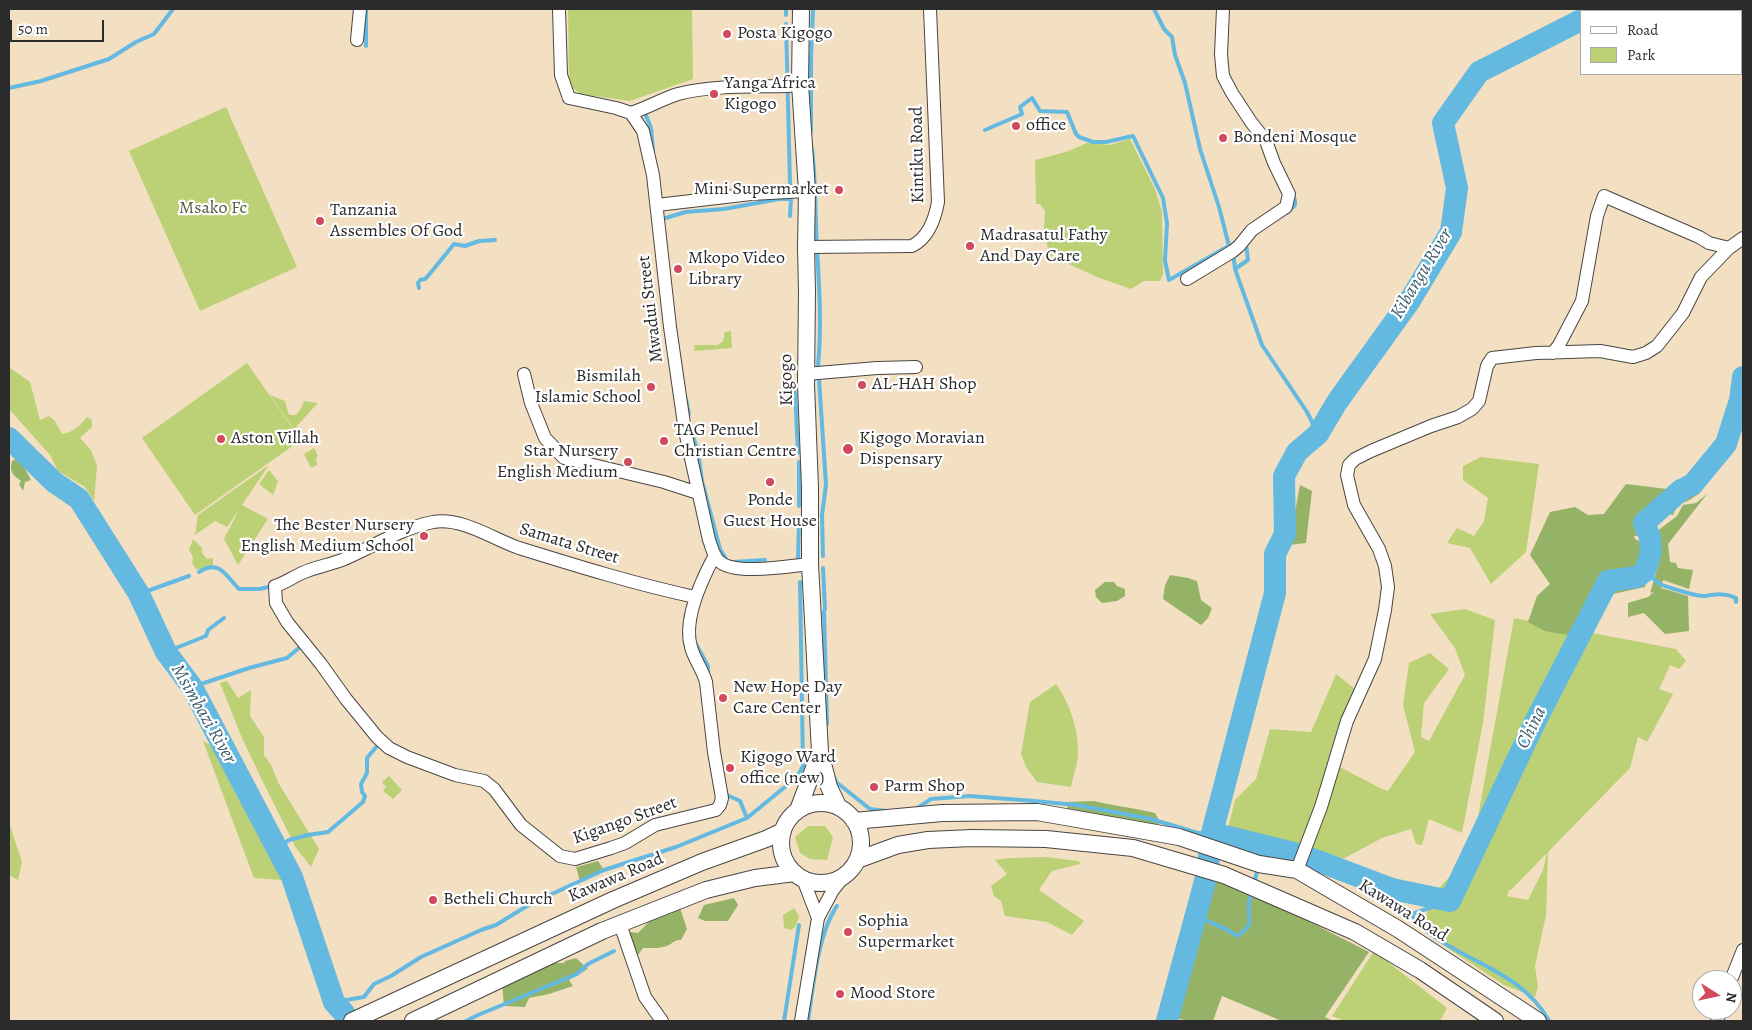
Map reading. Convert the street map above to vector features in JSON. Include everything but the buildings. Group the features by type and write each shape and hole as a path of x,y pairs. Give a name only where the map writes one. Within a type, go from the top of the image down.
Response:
{"main road":[{"name":"Kigogo","path":"801,9 800,84 807,191 806,374 810,564 820,752"},
{"path":"820,752 829,787 838,806"},
{"path":"798,810 820,752"},
{"path":"413,1021 620,924 706,890 755,878 799,876 814,882 836,880 846,874 857,860 861,840 854,821 838,806 824,803 811,804 798,810 789,819 783,830 781,846 785,861 799,876"},
{"name":"Kawawa Road","path":"854,821 942,813 1037,812 1162,834 1198,843 1259,864 1297,870 1398,929 1538,1021"},
{"name":"Kawawa Road","path":"352,1021 613,900 702,862 766,839 783,830"},
{"path":"857,860 898,845 928,840 1013,837 1133,848 1224,875 1355,932 1420,970 1495,1021"}],"street":[{"path":"356,40 360,9"},
{"path":"559,9 561,75 569,98 631,113 662,99 701,90 800,84"},
{"name":"Kintiku Road","path":"806,247 912,246 918,243 928,231 936,216 938,202 930,9"},
{"path":"1187,279 1233,251 1252,230 1286,207 1289,200 1289,194 1266,141 1246,116 1223,76 1221,54 1223,9"},
{"name":"Mwadui Street","path":"631,113 642,131 653,175 670,328 685,431 714,555"},
{"path":"657,205 751,194 807,191"},
{"path":"1553,353 1582,302 1597,216 1604,196 1709,243 1729,248"},
{"path":"1297,870 1321,807 1348,721 1375,659 1388,587 1385,566 1379,549 1354,505 1347,475 1349,465 1355,459 1371,451 1430,426 1458,417 1472,409 1479,402 1488,366 1492,358 1600,351 1633,357 1646,353 1657,346 1682,314 1700,277 1729,248 1743,238"},
{"path":"806,374 916,366"},
{"path":"524,374 545,438 564,458 664,482 698,493"},
{"name":"Kigango Street","path":"433,522 404,530 343,560 295,576 283,584 275,586 276,603 287,622 346,699 389,748 407,757 455,775 484,781 494,789 521,825 560,856 574,859 625,843 655,825 687,816 704,814 716,810 720,805 722,798 714,752 706,682 703,671 694,657 690,645 695,597 714,555"},
{"name":"Samata Street","path":"433,522 454,523 484,531 504,542 546,556 651,588 695,597"},
{"path":"714,555 719,562 735,568 810,564"},
{"path":"801,1021 818,918 833,890 846,874"},
{"path":"799,876 818,918"},
{"path":"620,924 645,997 662,1021"},
{"path":"1735,970 1743,950"}],"green space":[{"path":"568,9 692,9 693,79 630,101 581,94 569,85"},
{"name":"Msako Fc","path":"226,107 297,267 200,311 129,151"},
{"path":"1130,139 1155,189 1162,212 1163,274 1160,281 1144,281 1131,289 1097,277 1049,255 1044,228 1045,211 1040,204 1036,204 1035,160 1066,152 1087,143 1110,145"},
{"path":"731,331 732,348 695,351 694,345 718,345 723,341 725,332"},
{"name":"Aston Villah","path":"247,363 301,440 195,515 142,438"},
{"path":"9,367 30,382 40,420 49,416 55,421 62,434 79,426 87,417 92,420 92,427 80,438 91,450 97,465 94,501 85,487 58,471 50,455 9,409"},
{"path":"270,395 285,401 289,415 296,415 304,401 318,403 294,429"},
{"path":"314,448 318,456 316,459 317,465 311,468 304,454"},
{"path":"1481,457 1539,464 1526,552 1491,584 1470,548 1447,543 1457,528 1474,536 1484,521 1488,498 1463,480 1463,466"},
{"path":"16,459 23,465 31,480 25,482 23,491 19,484 21,481 11,471 12,461"},
{"path":"269,465 242,505 268,519 238,565 224,539 239,510 227,527 215,521 195,535 198,515"},
{"path":"269,470 278,481 273,495 259,484"},
{"path":"1626,484 1700,493 1688,501 1678,504 1673,515 1650,508 1642,515 1644,528 1651,534 1634,536 1635,539 1649,545 1652,558 1645,587 1613,594 1588,626 1584,638 1545,631 1528,622 1537,596 1550,584 1530,555 1550,512 1575,507 1588,515 1604,514"},
{"path":"1300,485 1312,491 1306,543 1289,545"},
{"path":"1707,494 1668,544 1670,562 1676,563 1678,568 1693,570 1689,589 1663,580 1661,588 1688,596 1689,631 1665,634 1644,613 1628,617 1628,603 1648,597 1654,592 1650,593 1659,563 1652,535 1677,516 1683,505 1696,503"},
{"path":"193,539 202,548 202,553 207,559 213,558 213,565 201,570 196,569 192,563 193,557 189,550"},
{"path":"1170,575 1197,581 1201,600 1212,608 1208,618 1201,625 1163,599 1165,585"},
{"path":"1105,582 1114,582 1117,586 1125,589 1125,596 1117,601 1102,603 1096,597 1095,590"},
{"path":"1465,609 1495,620 1483,723 1462,833 1429,819 1422,845 1416,844 1411,829 1382,838 1339,861 1262,852 1228,828 1235,800 1256,779 1270,729 1311,732 1336,674 1360,693 1338,766 1388,791 1415,752 1403,705 1409,663 1430,653 1449,669 1424,703 1421,737 1429,741 1465,675 1455,648 1430,614"},
{"path":"1514,618 1676,649 1686,661 1679,669 1670,665 1659,689 1673,694 1647,742 1638,737 1630,768 1548,852 1546,915 1535,966 1538,987 1535,997 1504,985 1443,945 1422,925 1438,890 1450,877 1469,866","holes":["1547,853 1543,870 1528,900 1507,896 1509,890"]},
{"path":"227,681 238,698 251,690 250,716 264,737 264,755 271,765 279,784 319,849 311,867 296,848 242,738 220,683"},
{"path":"1056,684 1069,709 1077,736 1078,755 1071,787 1037,782 1026,767 1021,754 1030,702"},
{"path":"203,741 220,750 276,828 282,880 254,878"},
{"path":"389,776 402,790 393,799 383,791 386,787 382,782"},
{"path":"1094,801 1155,813 1160,822 1153,828 1067,810 1068,802"},
{"path":"9,822 22,862 18,880 9,875"},
{"path":"808,826 825,826 833,837 827,860 810,859 800,853 795,837"},
{"path":"1045,857 1079,861 1080,864 1052,871 1039,890 1084,921 1072,935 1047,922 1005,916 1001,901 994,896 991,886 1007,874 995,860"},
{"path":"598,861 604,870 580,881 576,867"},
{"path":"1210,871 1369,952 1325,1017 1333,1021 1282,1021 1222,996 1213,1021 1189,1021 1175,1018"},
{"path":"734,898 738,905 728,921 705,921 698,918 704,905"},
{"path":"664,906 680,908 687,929 681,940 663,947 643,948 638,955 621,949 619,939 623,931 638,933"},
{"path":"794,908 799,916 796,926 791,930 784,928 783,915"},
{"path":"1374,951 1447,1008 1440,1021 1344,1021 1332,1016"},
{"path":"576,958 588,969 569,980 573,986 529,998 525,1007 504,1006 502,983 530,972 538,971 537,967 550,963 564,963"}],"waterway":[{"path":"9,88 41,81 109,59 136,42 154,34 173,9"},
{"path":"366,9 366,46"},
{"path":"786,9 786,15"},
{"path":"811,131 813,9"},
{"path":"1154,9 1164,29 1172,37 1200,149 1219,207 1229,246 1233,251 1235,269 1262,345 1307,412 1318,434"},
{"name":"Kibangu River","path":"1167,1021 1207,874 1212,833 1275,593 1275,554 1285,534 1284,476 1297,452 1318,434 1337,402 1409,302 1451,232 1457,188 1443,123 1479,72 1580,21"},
{"path":"786,24 790,184"},
{"path":"985,130 1022,114 1020,107 1032,98 1040,111 1067,112 1079,137 1093,142 1106,142 1133,136 1163,198 1167,223 1165,261 1169,280 1227,247"},
{"path":"645,113 651,128 653,150"},
{"path":"812,148 820,306 818,365"},
{"path":"1287,213 1295,205 1292,195"},
{"path":"662,219 686,212 724,209 779,199 791,199 790,216"},
{"path":"419,288 418,283 420,280 428,276 454,244 465,246 479,241 495,240"},
{"path":"1235,269 1248,260 1246,244"},
{"name":"China","path":"1212,833 1302,855 1392,889 1450,901 1537,718 1608,581 1637,577 1645,571 1651,552 1650,537 1644,523 1681,490 1693,484 1726,444 1740,400 1743,377"},
{"path":"819,379 826,485 822,515 823,556"},
{"path":"795,392 798,453"},
{"path":"686,399 689,414"},
{"path":"693,437 698,451 702,481 720,549 726,559"},
{"name":"Msimbazi River","path":"9,438 54,482 79,499 139,594 166,652 192,687 292,877 334,1002 344,1013 348,1021"},
{"path":"799,462 799,506"},
{"path":"798,559 799,522"},
{"path":"733,562 765,560"},
{"path":"199,572 212,567 222,570 239,589 260,589 272,586"},
{"path":"823,568 825,609"},
{"path":"1645,571 1660,584 1702,596 1728,595 1736,598 1736,602"},
{"path":"139,594 189,576"},
{"path":"334,1002 364,997 374,984 391,976 421,957 496,925 527,906 604,870 676,847 747,818 791,782 803,766 800,582"},
{"path":"824,611 827,724"},
{"path":"166,652 206,636 208,630 224,618"},
{"path":"696,644 708,666 708,674"},
{"path":"192,687 249,668 287,658 300,647 303,648"},
{"path":"277,848 289,840 328,832 363,802 365,796 362,792 361,784 367,773 367,758 377,746"},
{"path":"834,777 836,782 870,809 886,811"},
{"path":"725,794 740,801 747,818"},
{"path":"916,809 931,799 970,796 1034,801 1077,805 1151,819 1198,833 1212,833"},
{"path":"1254,884 1258,867"},
{"path":"1197,916 1237,936 1249,925 1249,902 1252,891"},
{"path":"1450,901 1409,915 1419,921 1427,932 1511,980 1538,1005 1549,1021"},
{"path":"808,1021 814,977 821,945 825,931 837,906"},
{"path":"784,1021 799,925"},
{"path":"466,1021 577,974 588,964 614,951"}],"place":[{"name":"Posta Kigogo","path":"727,34"},
{"name":"Yanga Africa Kigogo","path":"714,94"},
{"name":"office","path":"1016,126"},
{"name":"Bondeni Mosque","path":"1223,138"},
{"name":"Mini Supermarket","path":"839,190"},
{"name":"Tanzania Assembles Of God","path":"320,221"},
{"name":"Madrasatul Fathy And Day Care","path":"970,246"},
{"name":"Mkopo Video Library","path":"678,269"},
{"name":"AL-HAH Shop","path":"862,385"},
{"name":"Bismilah Islamic School","path":"651,387"},
{"name":"Aston Villah","path":"221,439"},
{"name":"TAG Penuel Christian Centre","path":"664,441"},
{"name":"Kigogo Moravian Dispensary","path":"848,449"},
{"name":"Star Nursery English Medium","path":"628,462"},
{"name":"Ponde Guest House","path":"770,482"},
{"name":"The Bester Nursery English Medium School","path":"424,536"},
{"name":"New Hope Day Care Center","path":"723,698"},
{"name":"Kigogo Ward office (new)","path":"730,768"},
{"name":"Parm Shop","path":"874,787"},
{"name":"Betheli Church","path":"433,900"},
{"name":"Sophia Supermarket","path":"848,932"},
{"name":"Mood Store","path":"840,994"}]}
